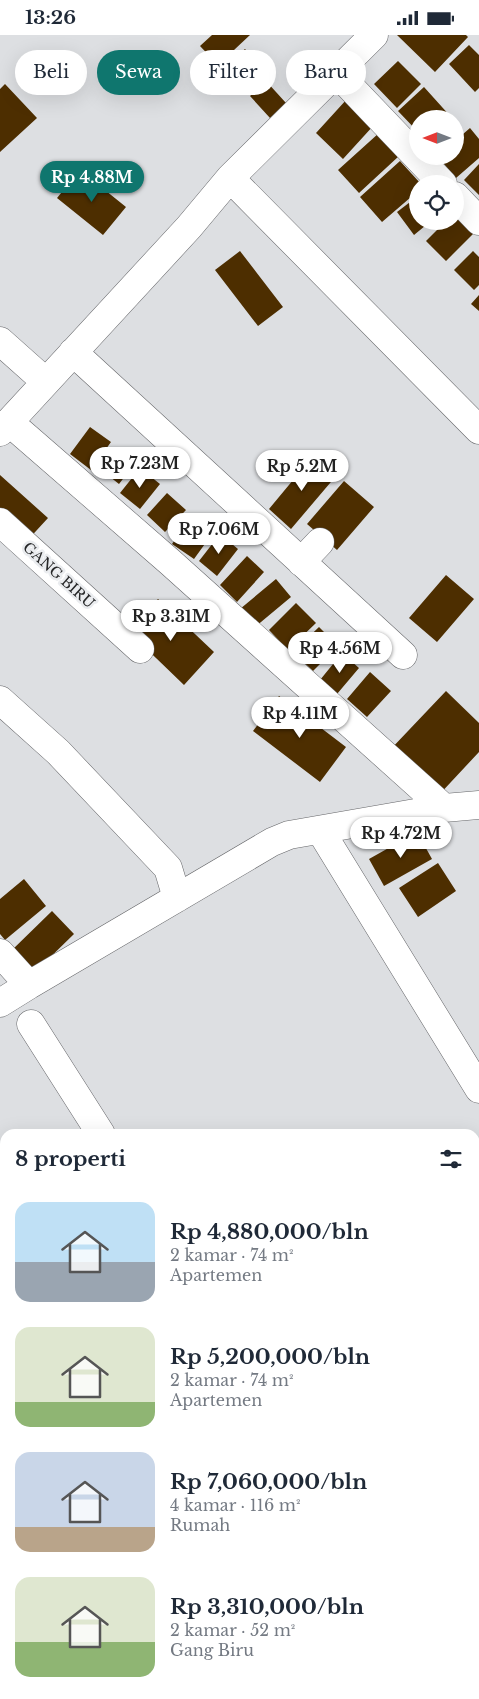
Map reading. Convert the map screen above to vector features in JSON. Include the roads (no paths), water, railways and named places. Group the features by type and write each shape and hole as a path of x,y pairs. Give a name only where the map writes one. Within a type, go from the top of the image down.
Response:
{"street":[{"path":"359,50 374,35"},
{"path":"315,95 230,178 189,227 4,427 185,575 444,808"},
{"path":"358,95 435,175"},
{"path":"230,178 479,430"},
{"path":"464,205 479,221"},
{"path":"0,341 46,382"},
{"path":"73,352 402,655"},
{"name":"GANG BIRU","path":"0,522 140,649"},
{"path":"301,562 320,542"},
{"path":"0,701 58,752 168,868 177,898"},
{"path":"0,1003 272,842 289,835 444,808 479,805"},
{"path":"320,830 479,1089"},
{"path":"0,953 29,985"},
{"path":"31,1024 98,1129"}]}
